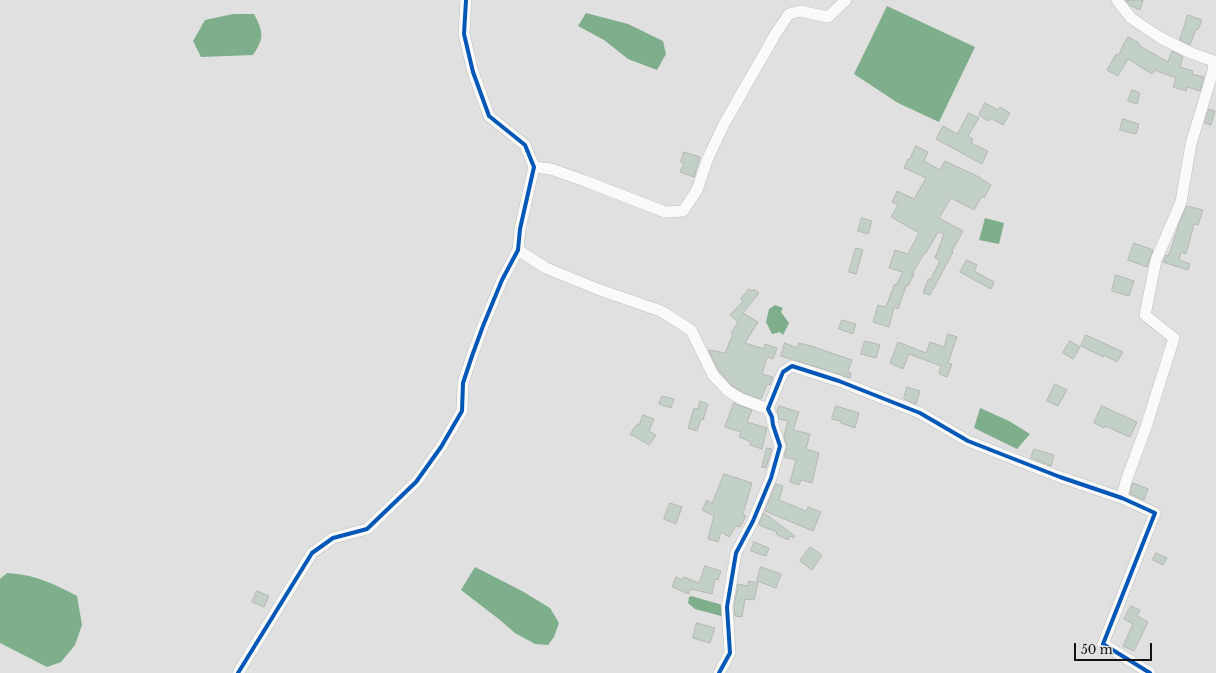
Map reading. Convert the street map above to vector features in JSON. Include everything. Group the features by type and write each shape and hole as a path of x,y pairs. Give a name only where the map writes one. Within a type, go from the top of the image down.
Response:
{"street":[{"path":"238,673 312,553 333,538 367,529 416,482 441,447 462,411 463,384 472,356 502,280 518,250 520,229 534,167 525,145 489,116 473,72 464,34 466,0"},
{"path":"534,167 551,169 665,212 683,211 697,190 708,158 724,124 776,33 789,14 800,11 828,17 846,0"},
{"path":"1117,0 1131,18 1159,37 1215,62 1191,144 1182,202 1156,260 1145,315 1174,338 1145,430 1126,481 1122,498"},
{"path":"518,250 546,268 600,290 661,311 691,330 712,375 728,391 741,399 768,409"},
{"path":"718,673 730,652 727,607 736,553 753,521 771,478 780,446 768,409 782,372 792,366 839,381 920,412 968,441 1060,477 1122,498 1155,513 1103,644 1150,673"}],"shaded area":[{"path":"887,6 975,47 939,122 898,103 854,74"},
{"path":"586,13 628,24 663,41 666,54 657,70 628,59 604,40 578,26"},
{"path":"233,14 254,14 257,20 261,30 261,39 253,55 201,57 193,41 205,20"},
{"path":"985,218 1004,223 999,244 979,240"},
{"path":"775,305 783,308 781,312 789,323 783,335 780,332 772,334 766,322 769,309"},
{"path":"980,408 1009,421 1030,434 1017,449 974,428"},
{"path":"475,567 522,591 550,608 559,623 554,637 548,645 535,644 515,633 461,590"},
{"path":"7,573 44,580 77,596 82,625 75,645 61,662 47,667 0,643 0,579"},
{"path":"691,596 719,604 725,608 721,616 695,609 688,603 689,597"}],"building":[{"path":"1126,0 1143,0 1140,10 1131,6"},
{"path":"1188,15 1202,20 1198,30 1196,29 1190,45 1180,40"},
{"path":"1128,37 1139,43 1138,45 1168,62 1172,51 1183,57 1180,67 1193,71 1192,74 1204,77 1200,91 1187,87 1186,91 1173,87 1176,78 1154,70 1152,74 1128,59 1118,76 1107,70 1116,54 1118,55"},
{"path":"1132,90 1140,93 1137,104 1128,101"},
{"path":"985,103 998,110 1000,107 1010,113 1003,125 990,118 988,121 979,115"},
{"path":"1209,109 1215,111 1211,125 1205,123"},
{"path":"969,113 979,118 968,136 973,139 971,143 988,151 982,164 936,139 943,126 957,134"},
{"path":"1123,119 1139,124 1136,134 1120,130"},
{"path":"916,146 928,152 924,161 940,170 945,161 979,177 991,185 984,198 982,196 974,210 951,198 939,218 963,231 952,251 953,252 930,295 923,293 928,279 930,280 940,261 935,258 944,234 938,232 912,274 914,274 908,286 906,286 898,309 894,307 889,327 873,322 878,305 886,307 894,285 896,285 903,272 889,268 895,250 908,254 919,233 891,217 898,205 892,202 897,191 914,199 926,178 904,168"},
{"path":"684,152 700,157 694,177 680,172 684,163 681,162"},
{"path":"1187,206 1203,210 1198,225 1194,224 1186,254 1181,252 1179,260 1190,264 1188,270 1163,262 1166,255 1168,256 1170,252 1179,224"},
{"path":"862,218 872,221 868,234 858,231"},
{"path":"1134,243 1153,250 1147,267 1128,260"},
{"path":"856,248 863,250 856,274 849,272"},
{"path":"967,260 977,265 974,271 994,282 991,289 960,272"},
{"path":"1116,275 1134,281 1129,296 1112,291"},
{"path":"749,289 752,291 754,289 759,293 743,313 758,322 745,343 764,349 765,344 777,348 773,359 767,357 762,374 773,377 770,385 767,384 761,399 744,393 732,386 719,371 709,351 725,353 733,334 731,333 738,322 730,315 743,301 741,299"},
{"path":"842,320 856,324 853,334 839,329"},
{"path":"948,334 957,337 948,363 952,364 947,377 939,374 941,366 909,354 903,369 890,363 898,342 926,353 930,342 944,347"},
{"path":"1086,335 1123,352 1117,362 1081,346"},
{"path":"865,341 880,345 876,358 861,354"},
{"path":"1070,341 1080,347 1073,359 1063,353"},
{"path":"785,343 797,348 799,343 811,346 852,360 848,372 851,373 850,378 781,356"},
{"path":"1055,384 1067,390 1058,406 1047,401"},
{"path":"907,387 920,391 916,404 904,399"},
{"path":"662,396 674,399 671,408 659,404"},
{"path":"700,401 708,404 703,420 701,419 697,431 688,428 694,408 698,409"},
{"path":"734,403 752,410 747,422 767,428 762,449 750,445 751,442 739,437 741,432 725,427"},
{"path":"779,406 799,412 793,430 810,434 806,449 819,453 812,483 801,480 799,485 790,482 796,460 784,457 787,447 784,436 788,421 779,419 777,411"},
{"path":"836,406 859,413 855,428 841,423 841,421 832,419"},
{"path":"1102,406 1137,422 1130,437 1094,423"},
{"path":"643,415 654,419 649,431 656,435 649,445 630,434 637,424 639,425"},
{"path":"767,448 772,449 766,468 762,467"},
{"path":"1034,449 1054,455 1051,466 1031,458"},
{"path":"724,474 752,483 743,514 746,516 740,527 736,526 729,537 721,532 718,542 708,539 714,516 702,510 707,500 712,503"},
{"path":"1133,483 1148,489 1144,500 1130,494"},
{"path":"776,484 783,486 779,500 806,511 808,507 821,512 813,531 765,511"},
{"path":"670,503 682,507 676,524 664,519"},
{"path":"764,513 795,536 794,538 790,536 788,540 776,534 777,532 759,525"},
{"path":"754,542 769,548 766,556 751,551"},
{"path":"810,547 822,555 812,570 800,561"},
{"path":"1156,553 1167,558 1163,565 1153,560"},
{"path":"705,566 721,571 718,580 715,579 712,594 691,589 689,594 672,587 676,577 682,580 684,577 699,583"},
{"path":"761,567 781,574 776,588 757,581"},
{"path":"749,581 758,583 754,600 745,599 742,617 735,616 734,607 738,584 748,586"},
{"path":"257,591 269,596 264,607 252,602"},
{"path":"1131,606 1140,610 1137,616 1148,622 1134,651 1123,646 1133,624 1124,619"},
{"path":"697,623 715,628 710,643 693,638"}],"cycle path":[{"path":"238,673 312,553 333,538 367,529 416,482 441,447 462,411 463,383 472,356 502,280 518,250 520,229 534,167 525,145 489,116 473,72 464,34 466,0"},
{"path":"719,673 730,653 727,607 736,553 753,521 771,478 780,446 772,417 768,409 783,372 792,366 839,381 920,413 968,441 1060,477 1122,498 1155,513 1103,644 1150,673"}]}
